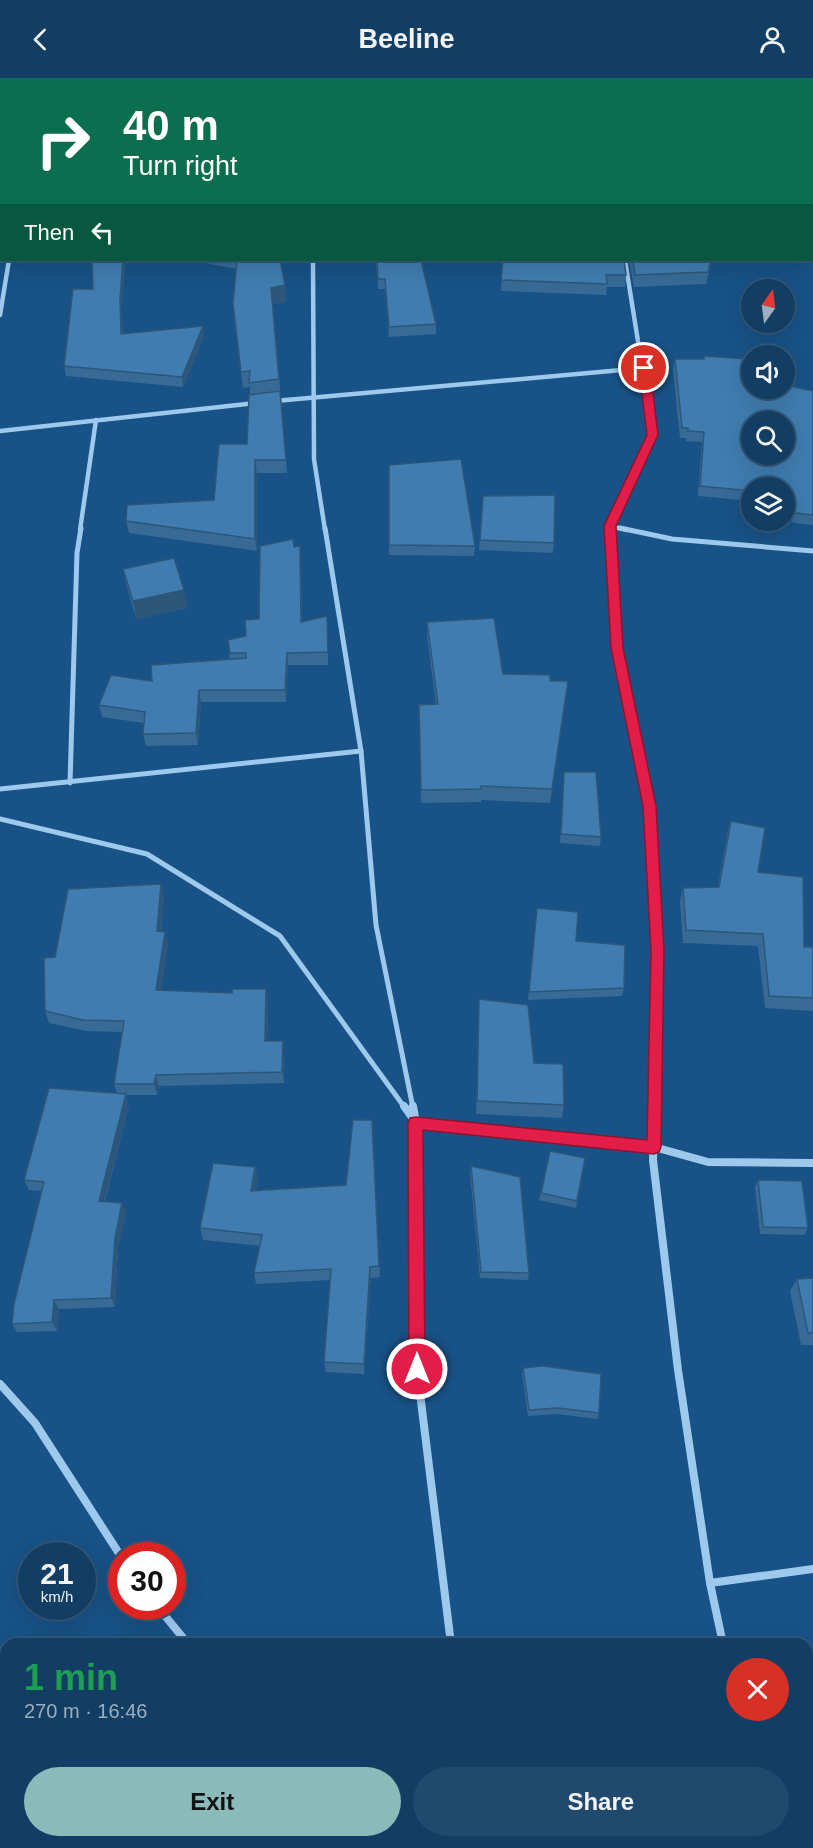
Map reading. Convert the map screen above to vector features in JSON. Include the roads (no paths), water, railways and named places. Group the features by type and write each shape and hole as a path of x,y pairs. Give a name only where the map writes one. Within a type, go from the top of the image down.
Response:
{"street":[{"path":"0,315 9,261"},
{"path":"313,261 314,459 361,751 376,925 416,1123 417,1369 450,1638"},
{"path":"625,261 644,368 652,435 610,526 617,648 650,806 657,950 653,1160 678,1370 710,1583 722,1638"},
{"path":"0,431 314,396 644,368"},
{"path":"70,783 77,553 96,420"},
{"path":"610,526 672,538 813,551"},
{"path":"0,789 361,751"},
{"path":"0,819 147,854 280,936 416,1123 654,1147 708,1162 813,1163"},
{"path":"0,1384 35,1423 112,1542"},
{"path":"710,1583 813,1569"},
{"path":"168,1620 183,1638"}]}
